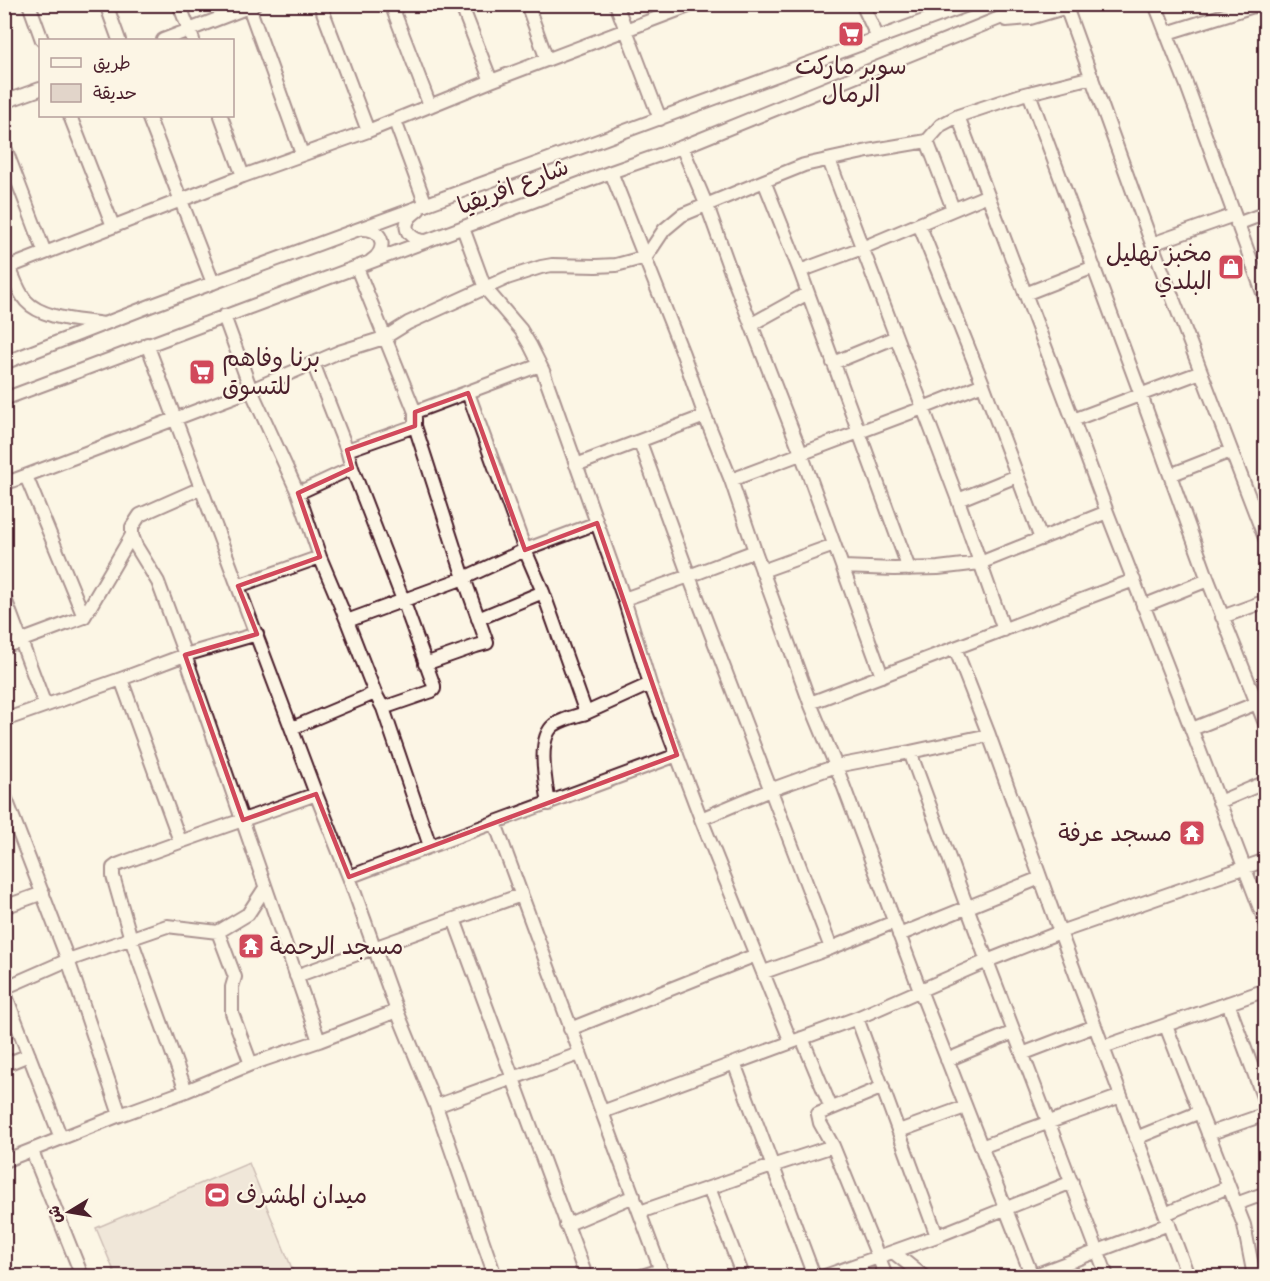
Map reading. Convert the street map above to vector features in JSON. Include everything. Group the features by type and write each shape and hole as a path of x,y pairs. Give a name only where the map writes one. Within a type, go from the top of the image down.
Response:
{"street":[{"path":"29,4 42,39"},
{"path":"106,4 119,39"},
{"path":"179,4 191,35"},
{"path":"320,4 368,131"},
{"path":"391,4 430,106"},
{"path":"461,4 490,81"},
{"path":"527,4 547,60"},
{"path":"616,4 660,119"},
{"path":"104,324 41,312 22,295 7,268 243,176 395,121 490,81 694,4"},
{"path":"862,4 878,38"},
{"name":"شارع افريقيا","path":"4,363 213,283 660,119 956,7 970,4"},
{"name":"شارع افريقيا","path":"9,396 682,147 1034,4"},
{"path":"1155,4 1266,301"},
{"path":"1167,33 1260,4"},
{"path":"169,39 191,35 251,5 302,154"},
{"path":"996,20 1030,18 1070,6 1092,77 1152,244 1266,541"},
{"path":"4,484 251,390 339,352 384,338 408,322 507,278 552,265 596,266 645,257 664,230 682,215 804,165 927,141 941,125 958,116 1029,93 1092,77"},
{"path":"4,102 39,89"},
{"path":"1029,93 1208,580 1266,726"},
{"path":"958,116 1107,513 1266,924"},
{"path":"70,117 112,226"},
{"path":"148,117 213,283"},
{"path":"221,117 243,176"},
{"path":"395,121 424,206 410,217 408,231 418,240 433,239"},
{"path":"927,141 953,209"},
{"path":"4,145 45,252"},
{"path":"682,147 707,206 801,453 882,676"},
{"path":"829,160 958,500 1004,630"},
{"path":"611,172 731,480 810,703 1032,1276 1098,1252 1228,1187"},
{"path":"764,181 800,271 909,569"},
{"path":"800,271 862,248 988,195"},
{"path":"1152,244 1236,219 1266,213"},
{"path":"919,224 1041,538"},
{"path":"463,228 485,288 521,330 540,365 624,599 650,684 701,819 756,955 831,1108"},
{"path":"359,230 370,229 381,239 379,254 362,266 384,338 415,412 415,426 487,643 425,664"},
{"path":"1025,294 1094,267"},
{"path":"752,324 808,293"},
{"path":"224,316 251,390 298,493 320,557 383,708 430,846"},
{"path":"833,363 896,337"},
{"path":"147,344 398,1011 436,1106 495,1276"},
{"path":"314,363 434,689 383,708"},
{"path":"415,412 540,365"},
{"path":"1073,420 1201,372"},
{"path":"731,480 982,384"},
{"path":"468,393 586,713"},
{"path":"576,465 705,416"},
{"path":"347,450 415,426"},
{"path":"640,442 831,948"},
{"path":"1170,475 1231,451"},
{"path":"298,493 352,468"},
{"path":"26,476 84,617"},
{"path":"958,500 1017,476"},
{"path":"201,488 140,514 132,526 132,535 136,546 158,582 185,655 319,1041"},
{"path":"843,567 946,568 980,563 1107,513"},
{"path":"347,621 464,578 525,550 597,524"},
{"path":"4,647 84,617 132,535"},
{"path":"762,571 834,545"},
{"path":"624,599 755,551"},
{"path":"238,586 320,557"},
{"path":"810,703 1134,580"},
{"path":"1143,606 1208,580"},
{"path":"478,619 543,592"},
{"path":"4,596 45,705"},
{"path":"1222,617 1266,601"},
{"path":"4,720 185,655 257,634"},
{"path":"955,648 1188,1276"},
{"path":"121,679 180,840"},
{"path":"549,804 544,746 546,736 555,725 650,684"},
{"path":"292,728 375,693"},
{"path":"1191,729 1257,703"},
{"path":"701,819 836,766 989,735"},
{"path":"910,752 1107,1276"},
{"path":"349,878 677,755"},
{"path":"1219,802 1266,782"},
{"path":"4,794 44,893 120,1115"},
{"path":"186,1091 131,939 113,876 113,868 180,840 316,794"},
{"path":"495,823 662,1273 642,1276"},
{"path":"602,1112 857,1018 1060,932 1266,860"},
{"path":"899,935 1040,878"},
{"path":"61,1138 4,989 68,960 166,926 218,932 248,914 265,888"},
{"path":"4,907 44,893"},
{"path":"296,976 521,895"},
{"path":"454,919 586,1276"},
{"path":"764,972 831,948 894,921"},
{"path":"218,932 235,977 232,987 232,1013 251,1064"},
{"path":"570,1029 756,955"},
{"path":"1103,1047 1266,990"},
{"path":"1228,1003 1266,1105"},
{"path":"4,1161 251,1064 398,1011"},
{"path":"857,1018 937,1236"},
{"path":"1022,1054 1095,1026"},
{"path":"1166,1026 1244,1225 1254,1276 1266,1272"},
{"path":"947,1060 1014,1032"},
{"path":"436,1106 579,1054"},
{"path":"4,1065 28,1055"},
{"path":"734,1064 814,1276"},
{"path":"883,1087 818,1114 886,1276"},
{"path":"981,1147 1121,1096"},
{"path":"899,1131 965,1107"},
{"path":"1136,1138 1200,1112"},
{"path":"1208,1134 1266,1114"},
{"path":"640,1212 833,1146"},
{"path":"32,1151 82,1276"},
{"path":"825,1276 937,1236 1072,1182"},
{"path":"709,1188 743,1276"},
{"path":"1236,1204 1266,1193"},
{"path":"566,1224 634,1196"},
{"path":"893,1252 923,1276"}],"highlighted area":[{"path":"468,393 525,550 597,523 677,755 349,877 316,794 243,820 185,655 257,634 238,586 320,557 298,493 352,468 347,450 415,426 415,412"}],"green space":[{"name":"ميدان المشرف","path":"249,1163 295,1276 116,1276 96,1228"}],"place":[{"name":"سوبر ماركت الرمال","path":"851,34"},
{"name":"مخبز تهليل البلدي","path":"1231,267"},
{"name":"برنا وفاهم للتسوق","path":"202,372"},
{"name":"مسجد عرفة","path":"1192,833"},
{"name":"مسجد الرحمة","path":"251,946"},
{"name":"ميدان المشرف","path":"217,1195"}]}
